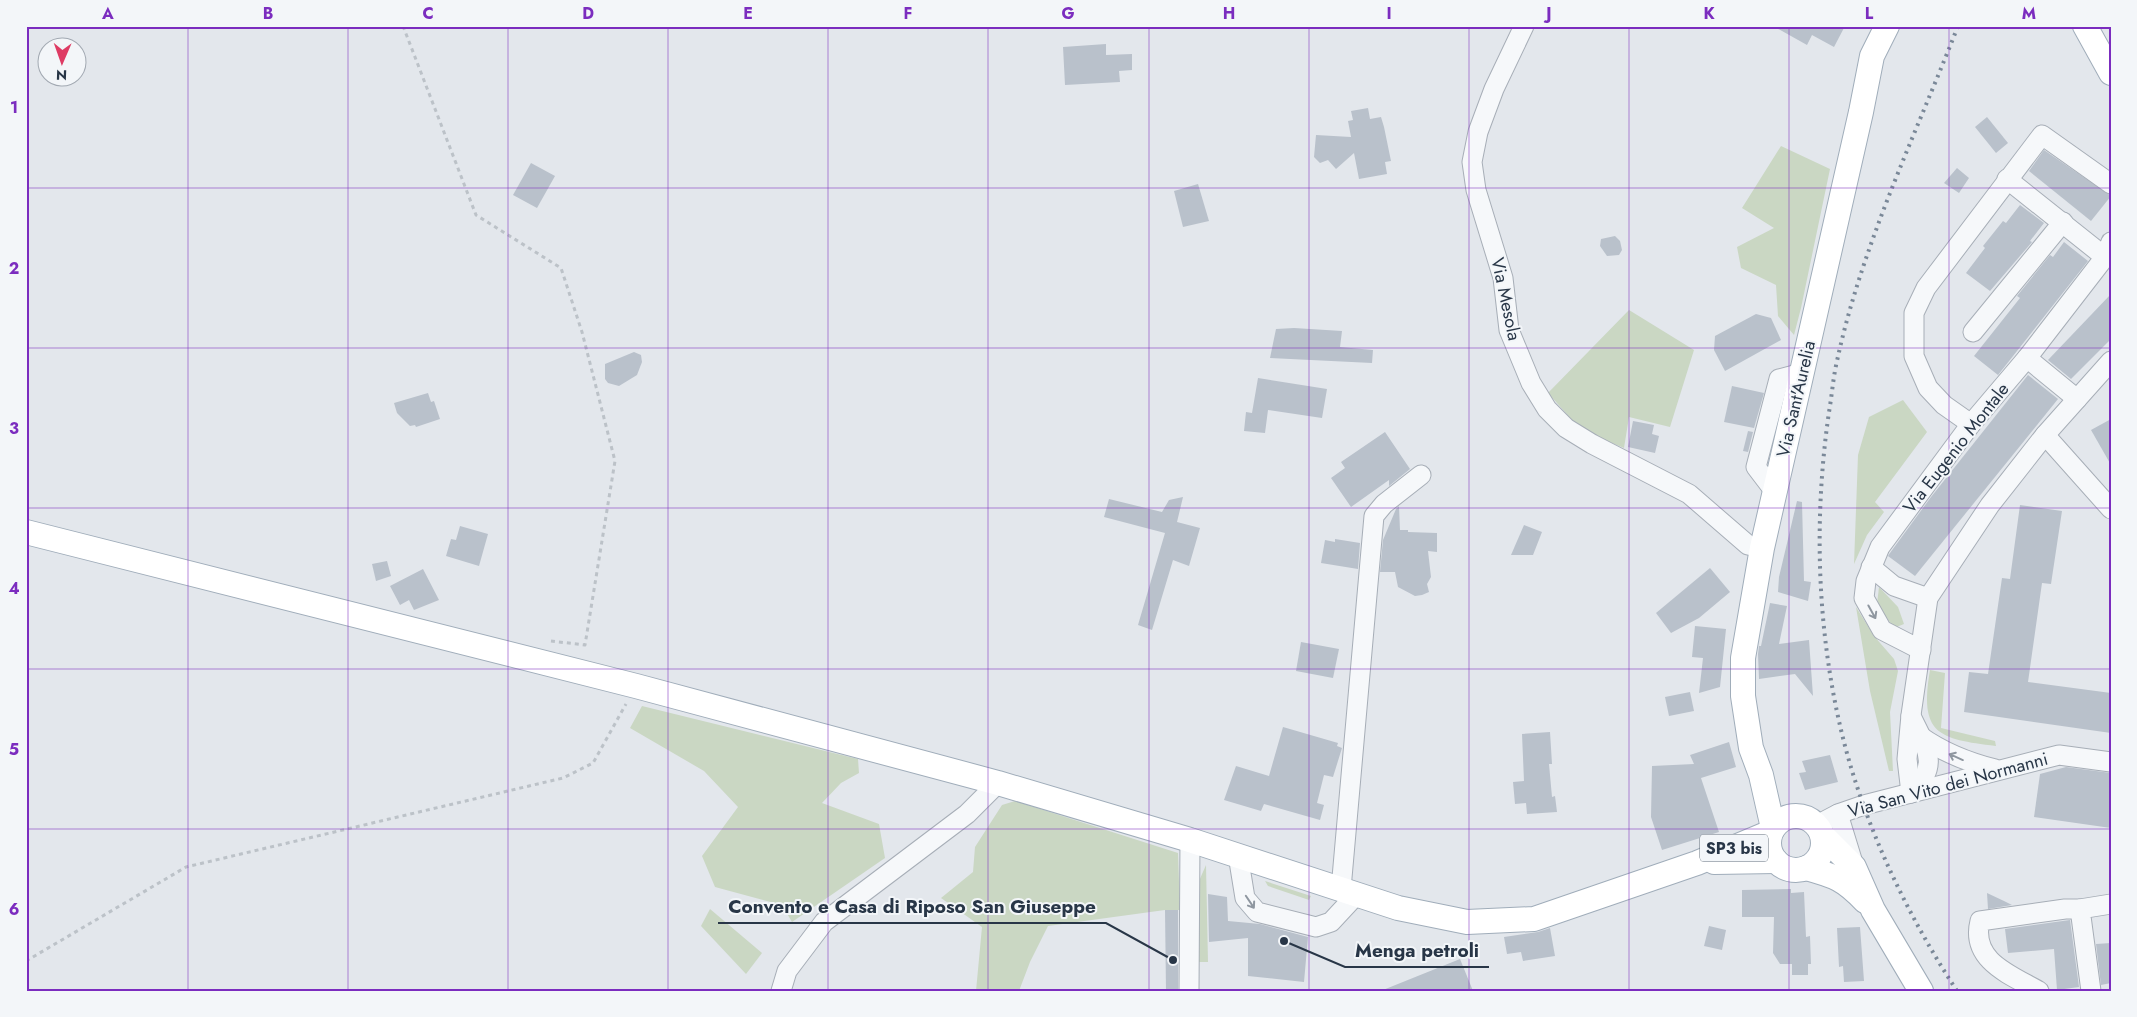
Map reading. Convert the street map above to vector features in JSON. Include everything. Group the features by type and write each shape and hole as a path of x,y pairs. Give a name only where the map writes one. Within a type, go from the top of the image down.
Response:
{"main road":[{"name":"Via Sant'Aurelia","path":"1761,775 1751,748 1743,696 1743,668 1747,630 1762,548 1872,56 1887,26"},
{"path":"2087,29 2111,73"},
{"path":"26,532 636,686 998,783 1190,840 1349,892"},
{"path":"1761,775 1779,801 1795,815"},
{"path":"1761,775 1772,830"},
{"path":"1873,910 1851,887 1836,876 1806,868 1790,869 1776,861 1770,850 1769,838 1772,830 1786,817 1795,815 1807,818 1820,830 1854,867 1873,910 1921,991"},
{"name":"SP3 bis","path":"1349,892 1398,908 1467,922 1502,922 1534,919 1697,863 1772,830"},
{"path":"1806,868 1812,865 1820,855 1824,842 1820,830"},
{"name":"SP3 bis","path":"1697,863 1776,861"}],"street":[{"name":"Via Mesola","path":"1524,26 1494,89 1478,132 1472,162 1476,190 1504,278 1509,330 1531,382 1547,409 1566,428 1592,444 1689,494 1748,545 1762,548"},
{"path":"1971,424 1944,405 1928,388 1919,372 1914,356 1914,314 1926,288 1939,268 2042,135 2111,184"},
{"path":"2007,179 2063,222 2108,249"},
{"path":"1973,332 2063,222"},
{"name":"Via Eugenio Montale","path":"1921,650 1882,630 1864,598 1866,581 1880,547 1971,424 2027,358 2108,249"},
{"path":"2027,358 2076,399"},
{"path":"1911,793 1907,759 1911,715 1928,598 1990,505 2045,435 2111,361"},
{"path":"2045,435 2111,509"},
{"path":"1238,855 1245,898 1257,912 1316,927 1330,922 1349,892 1374,516 1384,504 1421,475"},
{"path":"1871,567 1894,586 1928,598"},
{"path":"1911,715 1928,756 1929,769 1924,781 1911,793"},
{"path":"1920,736 1936,748 1960,760 1996,770"},
{"name":"Via San Vito dei Normanni","path":"1820,830 1838,814 1996,770 2059,755 2111,762"},
{"path":"781,991 787,972 824,922 968,814 998,783"},
{"path":"1838,814 1854,867"},
{"path":"1189,991 1190,840"},
{"path":"2039,991 1999,969 1982,952 1977,934 1980,921 2111,904"},
{"path":"2080,909 2091,991"}],"path":[{"path":"403,26 476,215 561,268 582,332 615,461 585,645 548,641"},
{"path":"26,962 186,866 563,778 593,763 636,686"}],"green space":[{"path":"1781,146 1830,169 1794,335 1778,316 1776,285 1741,268 1737,247 1774,228 1742,208"},
{"path":"1629,310 1694,350 1670,427 1629,417 1624,448 1581,430 1548,393"},
{"path":"1903,400 1927,432 1875,502 1884,512 1867,535 1854,564 1858,455 1869,417"},
{"path":"1879,587 1898,607 1904,624 1894,628 1877,604"},
{"path":"1856,607 1874,636 1894,659 1898,671 1890,712 1893,771 1889,771 1870,691"},
{"path":"1930,670 1945,673 1941,728 1995,741 1996,746 1960,740 1947,736 1937,729 1931,720 1928,708 1927,691"},
{"path":"642,706 858,759 859,773 841,783 822,803 879,824 885,858 792,922 782,905 715,887 702,856 738,807 704,771 630,728"},
{"path":"1015,801 1178,853 1180,910 1165,910 1048,926 1030,962 1019,991 976,991 982,927 941,898 973,872 975,847 1002,805"},
{"path":"1206,865 1208,962 1196,962 1196,888"},
{"path":"1265,881 1311,896 1309,900 1268,886"},
{"path":"710,909 762,953 746,974 701,926"}],"building":[{"path":"1773,26 1845,26 1834,47 1812,35 1807,45"},
{"path":"1106,44 1106,55 1132,54 1132,70 1119,71 1120,82 1065,85 1063,47"},
{"path":"1368,108 1370,119 1381,117 1384,127 1391,161 1385,162 1387,174 1359,179 1354,153 1336,169 1328,160 1320,163 1314,157 1316,135 1351,137 1348,121 1353,120 1351,111"},
{"path":"1987,117 2008,143 1996,153 1975,127"},
{"path":"2044,150 2111,196 2091,221 2029,171"},
{"path":"531,163 555,176 537,208 513,195"},
{"path":"1957,168 1969,178 1959,193 1944,183"},
{"path":"1198,184 1209,221 1183,227 1174,191"},
{"path":"2020,205 2044,223 2030,241 2032,242 1990,291 1966,273 1985,248 1983,246 2003,221 2006,223"},
{"path":"1615,236 1620,241 1622,250 1619,255 1607,256 1600,246 1601,239"},
{"path":"2064,242 2088,261 1998,375 1974,356 2020,298 2017,296 2050,255 2053,257"},
{"path":"2111,294 2111,339 2071,379 2048,360"},
{"path":"1756,314 1771,318 1781,340 1725,371 1714,350 1715,336"},
{"path":"1294,328 1342,331 1340,347 1373,350 1372,363 1270,358 1276,329"},
{"path":"634,352 641,355 642,362 637,375 619,386 608,383 605,379 605,364"},
{"path":"2028,375 2058,399 1915,576 1888,556 1931,497"},
{"path":"1258,378 1327,389 1322,418 1268,410 1265,433 1244,431 1246,412 1252,413"},
{"path":"1732,386 1764,393 1754,428 1724,422"},
{"path":"428,393 431,402 434,401 440,419 416,427 415,425 410,426 397,413 394,403"},
{"path":"2111,419 2111,465 2091,430"},
{"path":"1633,421 1654,425 1652,434 1659,436 1655,453 1628,447"},
{"path":"1748,431 1753,432 1748,452 1743,451"},
{"path":"1385,432 1410,469 1389,486 1389,480 1351,507 1331,478 1345,468 1341,462"},
{"path":"1183,497 1177,522 1200,528 1189,566 1173,560 1152,630 1138,625 1165,533 1104,517 1109,499 1162,512 1169,500"},
{"path":"1797,501 1802,502 1804,581 1811,582 1808,601 1778,592 1779,577"},
{"path":"2020,505 2062,511 2051,584 2042,583 2028,682 2111,693 2111,733 1964,712 1969,672 1988,674 2002,578 2010,579"},
{"path":"1399,506 1400,530 1437,533 1437,552 1428,551 1431,577 1427,584 1429,592 1422,595 1415,596 1398,587 1395,572 1380,572 1383,540"},
{"path":"1524,525 1542,532 1533,555 1511,555"},
{"path":"460,526 488,534 479,566 446,556 451,539 456,540"},
{"path":"1335,539 1360,543 1358,569 1321,563 1325,540 1335,542"},
{"path":"387,561 391,576 376,581 372,564"},
{"path":"1710,568 1730,592 1699,618 1671,633 1656,613"},
{"path":"423,569 439,600 414,610 409,600 400,605 390,586"},
{"path":"1770,603 1787,606 1779,644 1809,640 1813,696 1795,674 1759,679 1759,646 1761,646"},
{"path":"1695,626 1726,629 1720,687 1699,693 1703,658 1692,657"},
{"path":"1301,642 1339,649 1333,678 1296,671"},
{"path":"1690,692 1694,711 1669,716 1665,697"},
{"path":"1283,727 1338,743 1337,746 1342,748 1333,777 1324,775 1317,803 1324,805 1320,820 1264,804 1261,811 1224,800 1236,766 1269,776"},
{"path":"1550,732 1552,764 1549,764 1552,797 1555,796 1557,812 1527,814 1526,803 1515,804 1513,782 1524,781 1522,734"},
{"path":"1729,742 1736,767 1701,778 1719,832 1662,850 1651,817 1652,766 1694,764 1690,755"},
{"path":"1830,755 1838,782 1805,790 1799,773 1806,772 1802,761"},
{"path":"2066,767 2111,773 2111,828 2034,817 2040,774"},
{"path":"1791,889 1791,893 1804,892 1806,937 1810,936 1811,964 1808,964 1808,975 1792,975 1792,964 1780,964 1773,953 1774,917 1742,917 1742,890"},
{"path":"1987,893 2004,901 2012,905 1988,909"},
{"path":"1208,894 1227,897 1228,921 1260,924 1308,937 1304,982 1248,976 1248,938 1209,942"},
{"path":"1165,910 1178,910 1178,991 1166,991"},
{"path":"2070,920 2079,987 2057,990 2054,949 2008,953 2005,929"},
{"path":"1709,926 1726,930 1722,950 1704,946"},
{"path":"1860,927 1864,981 1844,982 1843,966 1839,967 1837,928"},
{"path":"1550,928 1555,956 1523,961 1521,952 1507,954 1504,937 1538,932"},
{"path":"2111,943 2111,983 2101,985 2096,944"},
{"path":"1460,959 1473,991 1383,991 1383,990"}],"railway":[{"path":"1957,991 1922,933 1891,873 1854,778 1845,746 1828,664 1820,580 1820,538 1821,495 1829,412 1836,367 1848,318 1860,275 1875,233 1958,26"}],"place":[{"name":"Menga petroli","path":"1284,941"},
{"name":"Convento e Casa di Riposo San Giuseppe","path":"1173,960"}]}
